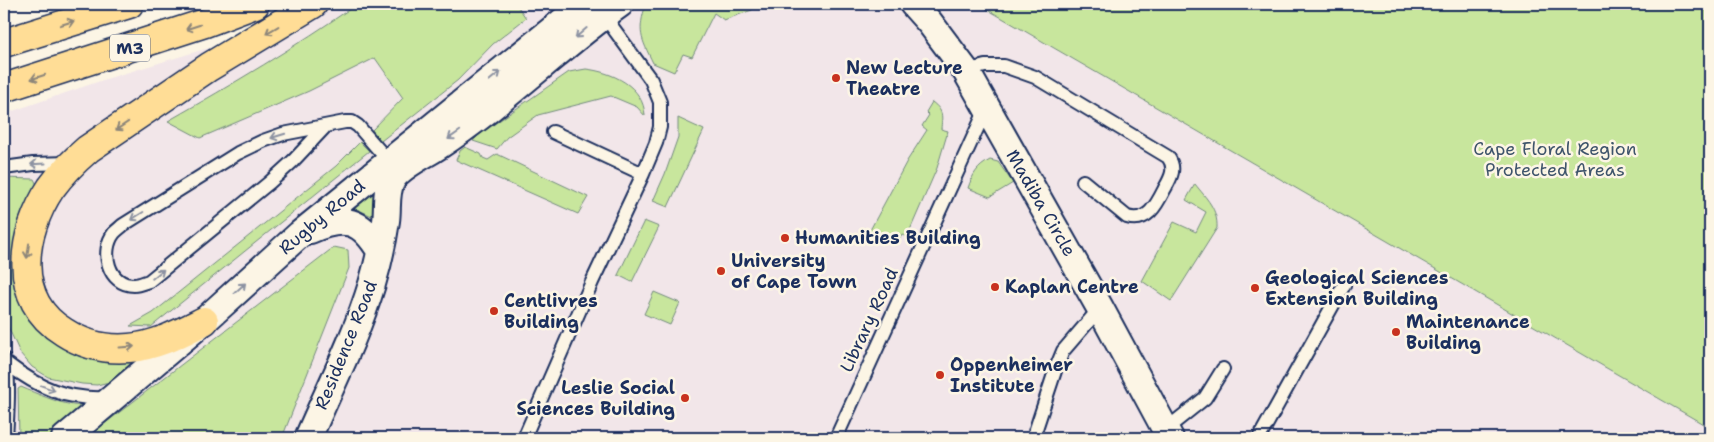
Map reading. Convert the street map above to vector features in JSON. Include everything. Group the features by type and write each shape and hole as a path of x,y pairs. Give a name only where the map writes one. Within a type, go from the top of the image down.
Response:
{"highway":[{"name":"M3","path":"4,43 129,4"},
{"name":"M3","path":"4,88 205,23 255,4"},
{"path":"204,321 171,337 151,344 130,348 110,348 91,345 73,338 54,327 43,317 29,291 26,262 29,241 38,211 52,187 72,163 109,134 209,67 313,4"}],"street":[{"name":"Madiba Circle","path":"913,4 966,71 1100,308 1168,434"},
{"name":"Rugby Road","path":"65,438 204,321 300,234 394,166 601,7"},
{"name":"Rugby Road","path":"380,251 387,218 389,186 394,166"},
{"path":"300,234 325,224 339,221 350,222 359,226 370,235 380,251"},
{"name":"Residence Road","path":"308,438 364,309 380,251"}],"lane":[{"path":"524,438 592,282 643,174 656,143 660,127 660,102 651,80 601,7"},
{"path":"966,71 985,66 1004,66 1035,77 1168,157 1173,167 1172,174 1158,204 1148,214 1134,219 1127,217 1083,181"},
{"name":"Library Road","path":"836,438 987,107"},
{"path":"326,126 270,182 149,281 135,285 122,283 114,277 110,269 108,257 109,244 114,234 123,225 238,153 263,141 283,134 326,126 352,122 358,126 394,166"},
{"path":"553,132 643,174"},
{"path":"4,168 33,164 72,163"},
{"path":"1259,438 1344,285"},
{"path":"1033,438 1063,351 1100,308"},
{"path":"5,361 29,381 47,388 87,399 112,397"},
{"path":"5,361 6,438"},
{"path":"1168,434 1205,398 1223,369"}],"shaded area":[{"name":"University of Cape Town","path":"338,4 977,4 1710,428 1710,438 4,438 4,114 106,79 205,49 293,35"}],"green space":[{"path":"357,4 516,4 526,18 493,44 458,80 381,141 372,130 403,98 375,58 309,91 200,138 168,121 264,65"},
{"path":"646,4 756,4 752,10 724,20 714,13 692,57 683,54 674,72 653,63 643,41 641,28"},
{"name":"Cape Floral Region Protected Areas","path":"978,4 1710,4 1710,428"},
{"path":"586,69 606,73 625,82 639,96 645,116 637,107 611,96 538,115 507,137 497,149 473,141 480,134 569,72"},
{"path":"932,102 939,108 941,114 941,129 948,131 937,168 907,237 902,235 896,245 869,232 907,161 927,130 922,126 929,115 926,112"},
{"path":"678,118 704,130 668,207 653,201 678,137"},
{"path":"360,142 369,151 151,327 130,326 153,313 336,166"},
{"path":"465,147 481,154 483,158 488,160 497,154 588,197 578,214 456,160 460,151"},
{"path":"990,160 998,162 1013,183 990,197 968,188 976,171"},
{"path":"4,178 34,179 37,185 22,218 57,343 86,357 104,360 136,360 138,362 113,381 97,385 48,377 32,367 20,353 4,318"},
{"path":"377,184 373,205 374,217 359,210 344,208"},
{"path":"1195,184 1207,199 1216,215 1217,228 1171,301 1142,281 1174,222 1196,232 1206,212 1186,200"},
{"path":"644,221 659,227 632,282 618,275"},
{"path":"334,247 348,250 349,268 282,438 86,438"},
{"path":"654,292 680,303 670,325 644,314"},
{"path":"21,387 47,398 88,408 50,438 19,438 18,389"}],"place":[{"name":"New Lecture Theatre","path":"836,78"},
{"name":"Humanities Building","path":"785,238"},
{"name":"University of Cape Town","path":"721,271"},
{"name":"Kaplan Centre","path":"995,287"},
{"name":"Geological Sciences Extension Building","path":"1255,288"},
{"name":"Centlivres Building","path":"494,311"},
{"name":"Maintenance Building","path":"1396,332"},
{"name":"Oppenheimer Institute","path":"940,375"},
{"name":"Leslie Social Sciences Building","path":"685,398"}]}
